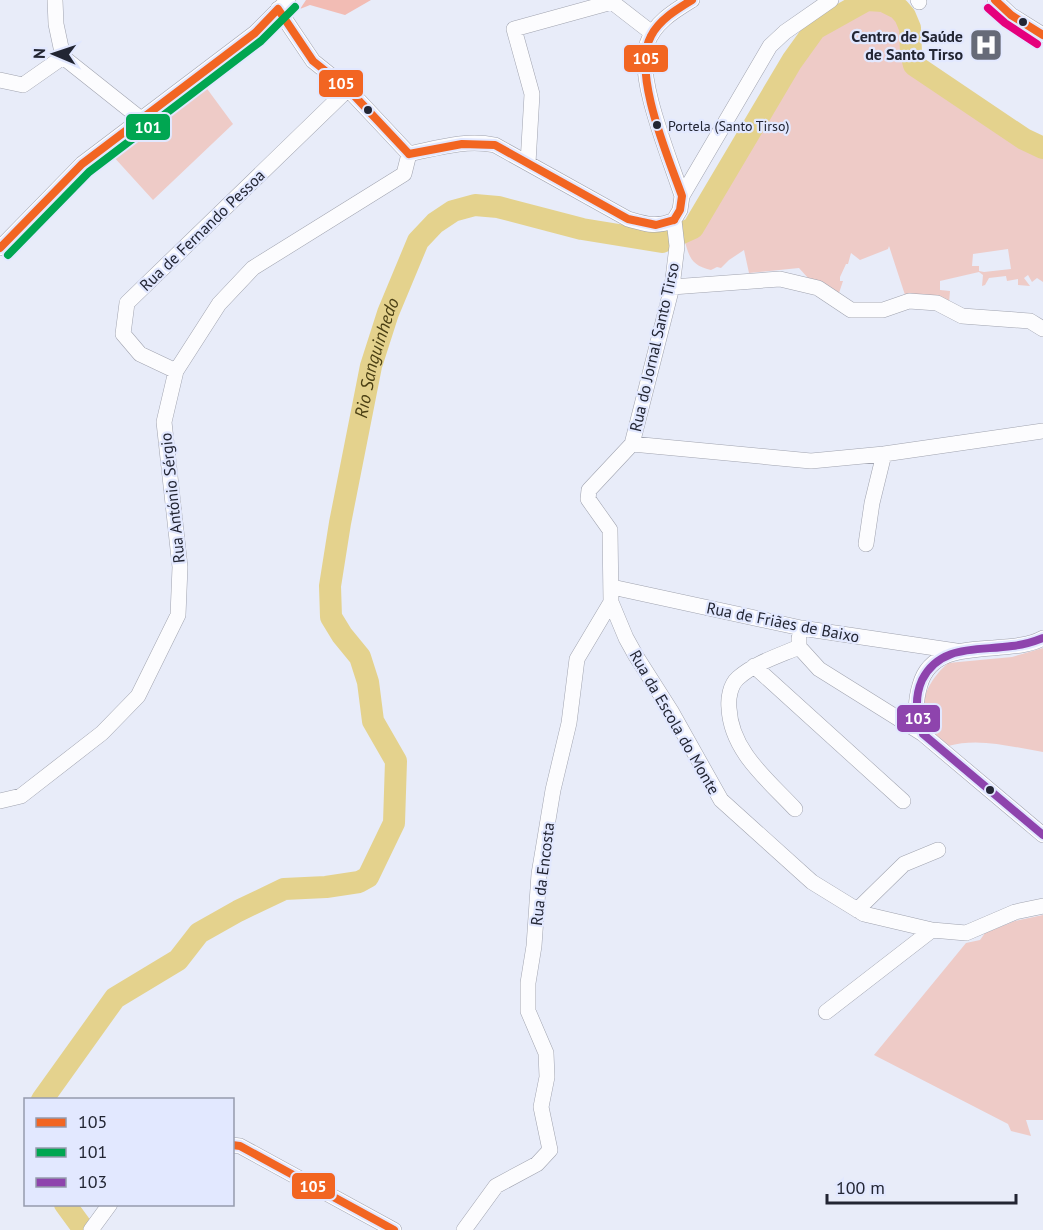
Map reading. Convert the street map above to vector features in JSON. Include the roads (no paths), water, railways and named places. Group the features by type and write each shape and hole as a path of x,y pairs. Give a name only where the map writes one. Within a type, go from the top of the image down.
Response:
{"street":[{"path":"56,0 56,24 63,57 141,119"},
{"path":"682,196 646,84 643,57 652,33 668,15 692,0"},
{"name":"Rua do Jornal Santo Tirso","path":"611,595 610,530 588,499 589,490 632,444 672,287 677,246 674,224 680,210 682,196 770,46 785,32 831,0"},
{"path":"996,0 1011,15 1043,35"},
{"path":"528,163 532,94 514,29 612,2 652,33"},
{"path":"0,248 82,164 255,33 283,5 313,61 348,89 409,154 463,142 495,145 628,219 660,225 674,224"},
{"path":"0,80 23,85 63,57"},
{"name":"Rua de Fernando Pessoa","path":"176,371 140,354 123,334 127,303 348,89"},
{"name":"Rua António Sérgio","path":"0,801 21,796 102,733 138,696 178,615 180,567 164,422 176,371 219,304 253,268 404,174 409,154"},
{"path":"672,287 780,279 818,288 851,310 883,310 909,301 938,303 962,316 1030,321 1043,329"},
{"path":"632,444 811,461 884,454 1043,431"},
{"path":"866,544 872,503 884,454"},
{"name":"Rua de Friães de Baixo","path":"611,595 956,651"},
{"name":"Rua da Escola do Monte","path":"611,595 631,647 671,711 721,800 812,882 864,914 932,930 966,933 1015,912 1043,906"},
{"name":"Rua da Encosta","path":"464,1230 496,1186 537,1164 550,1150 541,1107 547,1077 546,1053 528,1011 528,983 534,946 539,874 553,790 569,723 577,659 611,595"},
{"path":"801,627 799,646 819,669 923,735 1043,835"},
{"path":"923,735 916,717 917,696 921,679 934,662 956,651 1021,645 1043,638"},
{"path":"795,809 738,745 730,724 728,699 735,680 754,666 799,646"},
{"path":"754,666 903,801"},
{"path":"857,910 904,864 938,850"},
{"path":"826,1011 932,930"},
{"path":"234,1145 240,1146 394,1230"},
{"path":"91,1229 108,1206"}],"waterway":[{"name":"Rio Sanguinhedo","path":"43,1098 115,998 178,960 199,933 238,911 284,889 326,887 359,882 368,877 394,823 396,761 373,721 368,682 360,657 331,617 330,586 371,366 388,313 418,241 435,223 453,211 475,205 498,207 582,229 662,242 693,228 792,61 815,29 867,0 883,1 899,9 905,16 910,28 914,65 1024,139 1043,148"},
{"name":"Rio Sanguinhedo","path":"66,1206 84,1230"}],"place":[{"name":"Centro de Saúde de Santo Tirso","path":"986,45"},
{"name":"Portela (Santo Tirso)","path":"657,125"}]}
